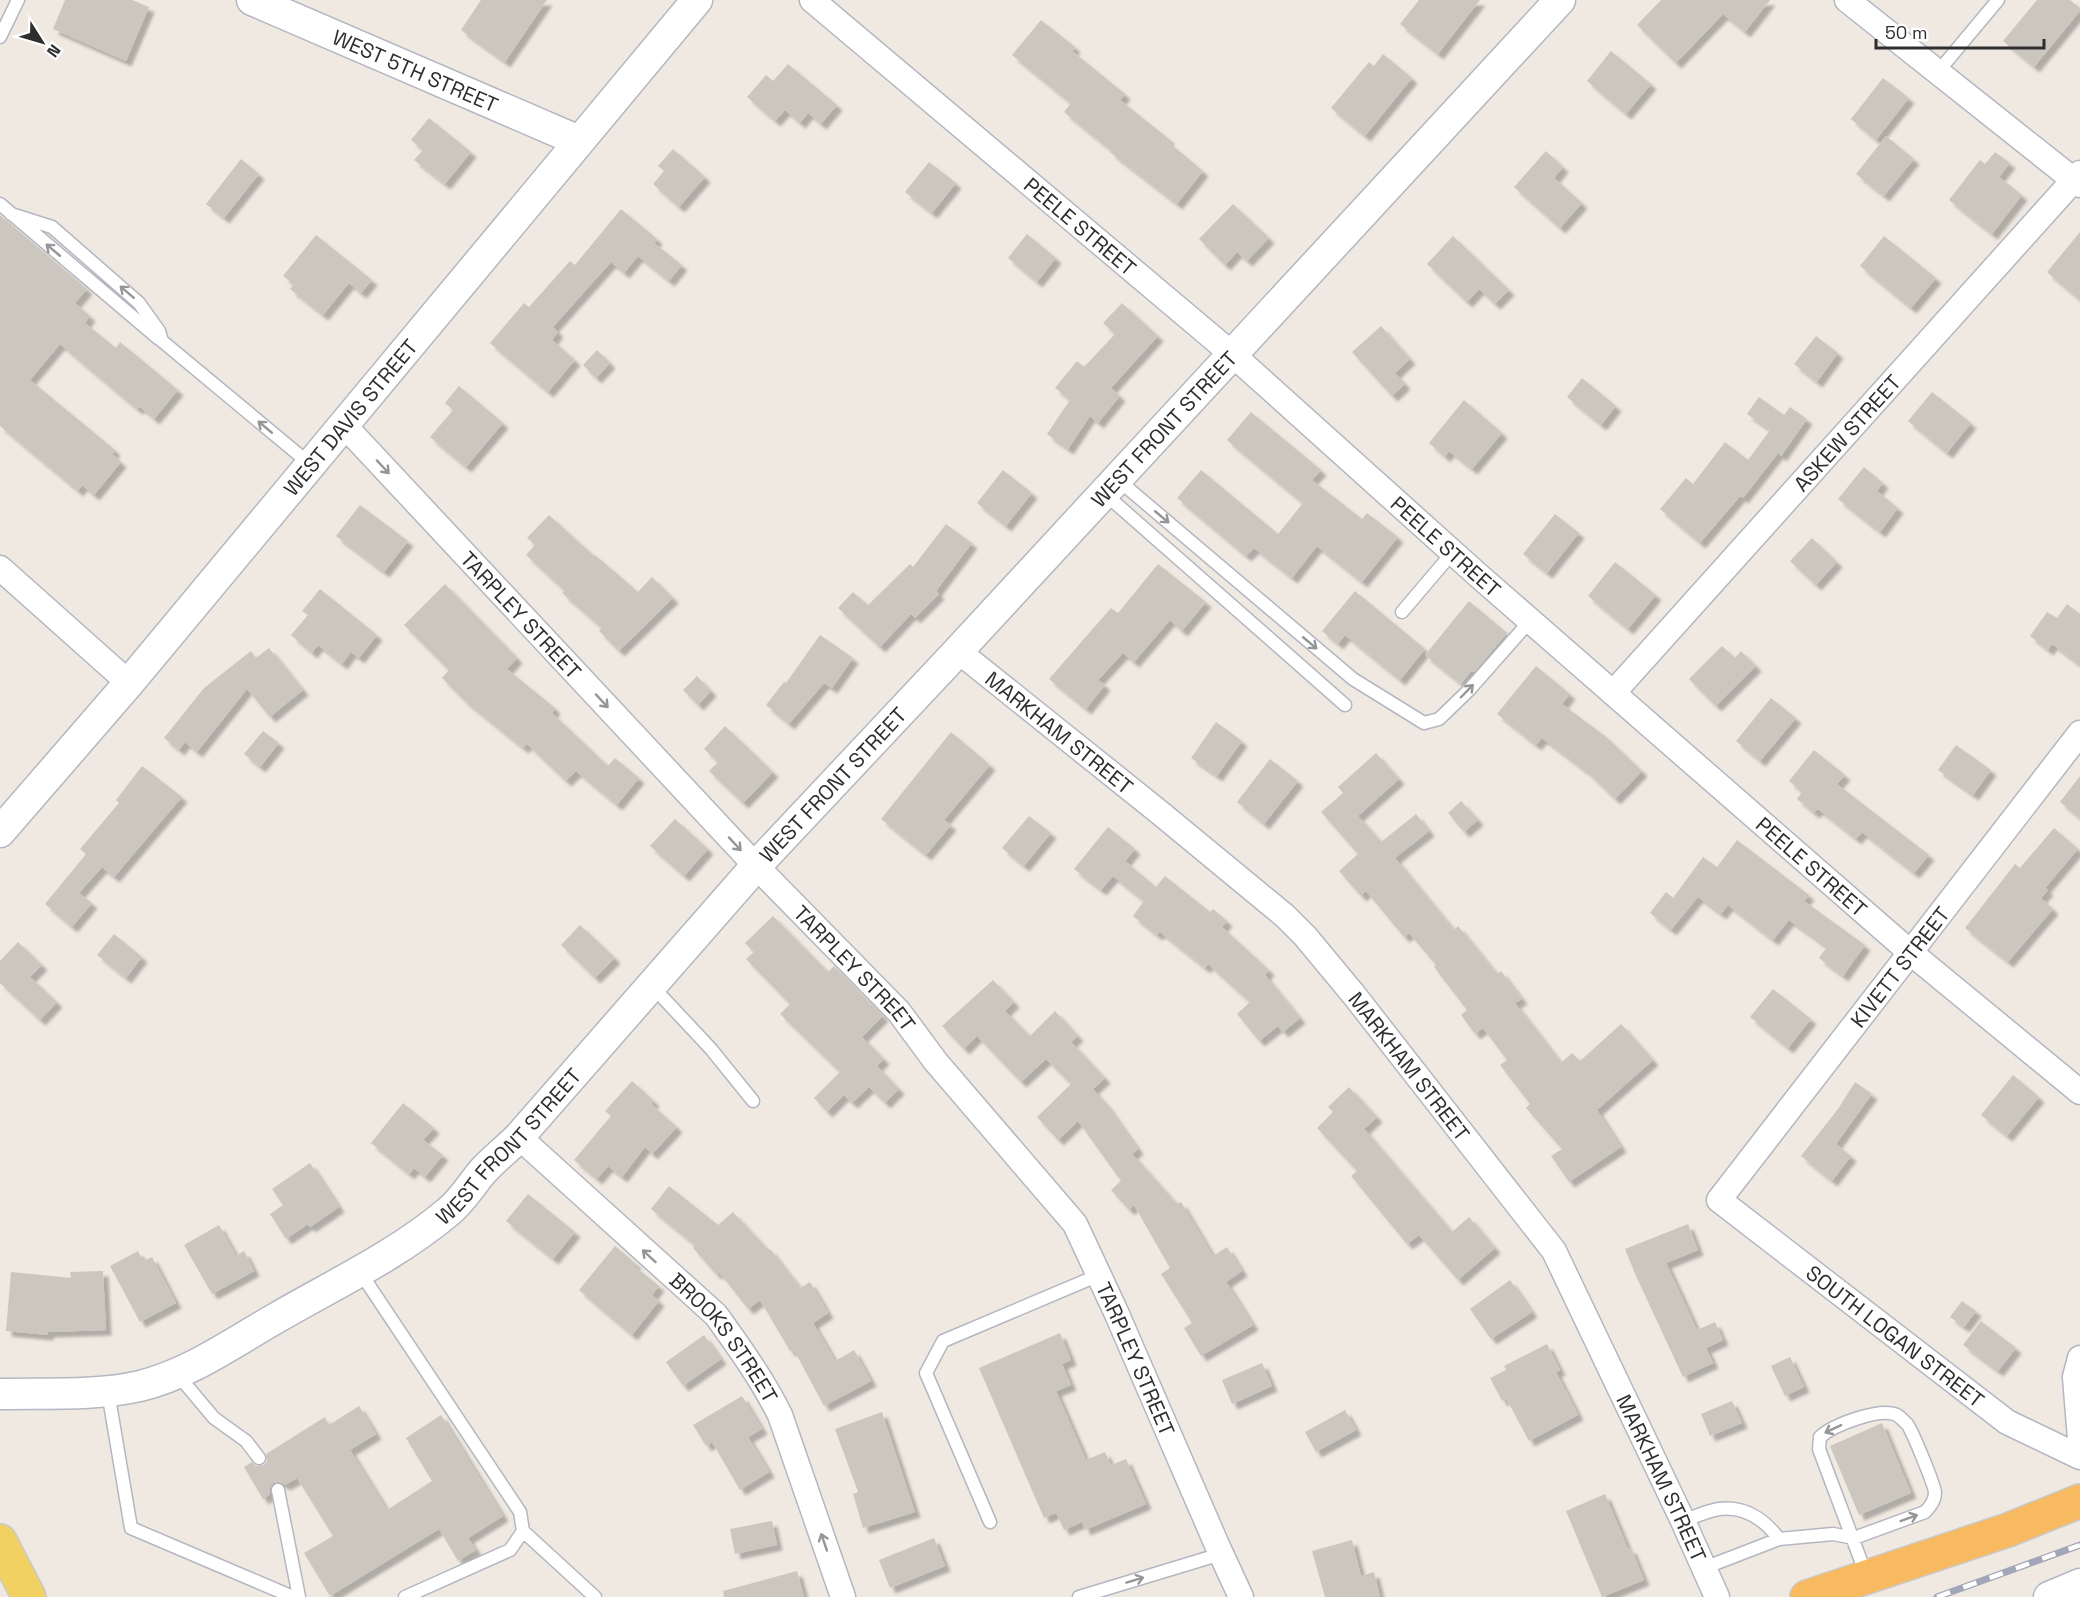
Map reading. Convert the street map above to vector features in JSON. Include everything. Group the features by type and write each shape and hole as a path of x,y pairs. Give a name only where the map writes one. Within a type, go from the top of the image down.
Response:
{"highway":[{"path":"1807,1597 2008,1530 2080,1501"}],"main road":[{"path":"0,1541 29,1597"}],"street":[{"name":"WEST 5TH STREET","path":"252,0 579,141"},
{"name":"WEST DAVIS STREET","path":"0,832 129,683 697,0"},
{"name":"PEELE STREET","path":"812,0 1232,354 1530,621 1911,953 2080,1092"},
{"name":"WEST FRONT STREET","path":"0,1394 108,1391 140,1386 176,1373 216,1354 359,1271 449,1212 483,1171 519,1137 756,866 1560,0"},
{"path":"1847,0 1937,73 2078,179"},
{"name":"ASKEW STREET","path":"1613,693 2078,179"},
{"name":"TARPLEY STREET","path":"343,424 756,866 899,1012 936,1062 1075,1224 1241,1597"},
{"path":"0,568 129,683"},
{"name":"MARKHAM STREET","path":"958,651 1285,916 1319,953 1554,1251 1717,1597"},
{"name":"KIVETT STREET","path":"1719,1200 2080,733"},
{"name":"BROOKS STREET","path":"519,1137 716,1315 736,1342 780,1415 843,1597"},
{"name":"SOUTH LOGAN STREET","path":"1719,1200 2007,1422 2080,1457"},
{"path":"2080,1358 2075,1377 2080,1439"}],"lane":[{"path":"0,37 18,0"},
{"path":"1937,73 1998,0"},
{"path":"0,204 11,214 52,226 139,303 159,332 162,341 310,464"},
{"path":"1110,486 1353,679 1424,723 1439,719 1469,690 1530,621"},
{"path":"1110,486 1345,705"},
{"path":"1402,612 1453,552"},
{"path":"652,986 711,1049 753,1101"},
{"path":"359,1271 520,1512 523,1531 596,1597"},
{"path":"990,1522 926,1373 943,1341 1099,1275"},
{"path":"176,1373 214,1418 246,1440 259,1458"},
{"path":"108,1391 131,1528 293,1597"},
{"path":"1704,1568 1779,1539 1833,1534 1854,1538 1925,1512 1933,1504 1935,1492 1908,1425 1897,1415 1886,1412 1828,1429 1820,1437 1819,1449 1854,1538 1867,1578"},
{"path":"278,1490 299,1597"},
{"path":"1683,1521 1719,1509 1738,1510 1761,1518 1779,1539"},
{"path":"405,1597 510,1550 523,1531"},
{"path":"1079,1597 1221,1554"}],"building":[{"path":"65,0 132,0 149,7 126,61 53,29"},
{"path":"481,0 547,0 505,62 461,30"},
{"path":"1419,0 1480,0 1438,54 1400,24"},
{"path":"1661,0 1770,0 1745,32 1723,14 1676,63 1637,25"},
{"path":"2037,0 2070,0 2080,8 2080,11 2034,67 2003,41"},
{"path":"1041,20 1075,47 1072,51 1125,94 1120,100 1169,139 1167,141 1203,171 1177,204 1110,152 1111,150 1064,112 1071,103 1012,55"},
{"path":"1611,51 1651,84 1626,114 1587,81"},
{"path":"1383,54 1412,78 1365,136 1331,108 1369,62 1374,66"},
{"path":"788,64 837,105 821,124 808,113 800,123 785,110 775,121 747,97 766,75 773,81"},
{"path":"1883,78 1909,98 1876,140 1851,119"},
{"path":"429,118 471,152 445,184 414,160 423,150 411,140"},
{"path":"1886,136 1914,159 1884,196 1856,174"},
{"path":"673,149 705,177 679,207 653,184 664,171 658,166"},
{"path":"1546,151 1563,167 1554,178 1582,203 1560,228 1514,187"},
{"path":"1995,152 2010,163 1999,177 2022,195 1992,234 1949,200 1980,160 1985,164"},
{"path":"241,159 259,174 224,218 206,204"},
{"path":"929,162 956,183 932,213 905,192"},
{"path":"1233,204 1269,238 1247,261 1237,252 1225,265 1199,239"},
{"path":"621,209 657,239 654,243 682,265 669,281 638,256 624,273 611,262 553,327 558,332 552,340 575,360 548,392 490,343 524,303 529,307 570,261 575,265"},
{"path":"0,215 87,289 75,303 90,316 85,323 116,348 120,342 178,390 154,419 140,407 137,409 60,344 30,380 115,450 112,454 121,462 94,495 82,485 78,491 0,426"},
{"path":"2080,232 2080,300 2047,272"},
{"path":"1027,234 1056,258 1037,282 1008,258"},
{"path":"316,235 372,280 361,293 349,283 323,315 290,289 294,284 283,276"},
{"path":"1453,236 1509,290 1495,304 1479,289 1467,302 1427,264"},
{"path":"1884,236 1936,278 1911,308 1860,266"},
{"path":"1122,303 1158,336 1111,388 1120,396 1098,423 1090,416 1068,449 1047,434 1070,400 1055,388 1077,361 1084,367 1115,334 1103,323"},
{"path":"1381,326 1410,359 1395,373 1405,384 1392,396 1352,352"},
{"path":"1816,336 1838,353 1817,382 1794,364"},
{"path":"597,350 610,363 596,378 583,365"},
{"path":"1582,378 1616,406 1601,425 1567,397"},
{"path":"459,386 503,423 466,467 430,437 453,410 445,403"},
{"path":"1932,392 1971,423 1947,453 1908,421"},
{"path":"1759,397 1784,415 1790,407 1807,419 1781,456 1778,453 1743,498 1740,496 1700,543 1660,509 1686,478 1693,484 1725,442 1748,460 1770,430 1747,414"},
{"path":"1464,400 1502,433 1472,469 1449,451 1445,457 1429,443"},
{"path":"1251,412 1321,470 1312,480 1362,519 1367,513 1398,537 1362,582 1317,546 1292,578 1254,548 1246,556 1177,498 1201,470 1278,534 1303,503 1227,440"},
{"path":"1864,467 1883,483 1877,491 1898,508 1880,532 1838,499"},
{"path":"1003,470 1032,493 1006,526 977,503"},
{"path":"360,505 408,541 384,572 336,536"},
{"path":"1555,514 1579,533 1547,573 1523,554"},
{"path":"549,515 638,592 652,577 673,598 619,651 599,631 602,628 562,593 565,591 526,555 535,545 527,538"},
{"path":"946,524 972,543 936,591 939,594 915,618 911,614 880,647 838,608 853,592 868,605 910,564 913,567"},
{"path":"1812,538 1837,562 1816,585 1790,561"},
{"path":"1615,562 1656,595 1628,629 1588,596"},
{"path":"1158,564 1206,602 1182,631 1170,620 1134,662 1123,653 1098,680 1105,685 1086,709 1049,679 1111,608 1118,613"},
{"path":"445,584 517,658 507,669 555,708 552,713 608,766 615,758 639,778 617,805 576,771 566,781 527,744 523,748 465,701 442,678 449,670 404,625"},
{"path":"320,589 377,635 359,658 351,652 342,664 318,645 312,653 291,635 308,615 302,611"},
{"path":"1355,591 1425,649 1400,680 1345,635 1338,644 1322,631"},
{"path":"1469,601 1507,633 1461,684 1425,655"},
{"path":"2067,604 2080,614 2080,665 2052,644 2048,650 2030,636 2047,612 2057,618"},
{"path":"820,635 853,658 832,688 824,683 789,724 766,705 784,682 786,683"},
{"path":"1722,646 1735,658 1741,651 1756,666 1716,706 1689,679"},
{"path":"269,648 303,690 270,717 247,689 197,752 185,742 179,750 164,738 204,688 251,651 256,658"},
{"path":"1536,666 1570,694 1562,704 1605,736 1642,771 1615,799 1587,772 1542,738 1536,745 1497,714"},
{"path":"697,676 711,691 698,705 683,690"},
{"path":"1771,698 1796,718 1760,761 1736,741"},
{"path":"1216,722 1242,741 1217,776 1191,758"},
{"path":"725,726 773,772 743,803 709,771 718,762 704,749"},
{"path":"263,731 279,743 260,767 244,754"},
{"path":"951,732 990,765 944,820 951,825 926,855 881,819"},
{"path":"1956,745 1991,770 1973,795 1938,770"},
{"path":"1814,750 1845,775 1837,784 1929,855 1914,873 1862,832 1856,839 1818,809 1814,813 1797,799 1802,792 1789,781"},
{"path":"1376,753 1399,779 1358,816 1381,842 1416,814 1429,831 1395,858 1454,930 1458,926 1497,974 1501,971 1522,999 1515,1003 1561,1063 1572,1053 1580,1061 1621,1024 1653,1060 1597,1110 1621,1147 1569,1182 1551,1156 1562,1149 1526,1108 1530,1104 1500,1065 1507,1060 1483,1028 1475,1034 1461,1015 1467,1010 1434,967 1436,965 1409,933 1404,937 1366,891 1361,896 1339,871 1358,854 1321,812 1343,793 1338,787"},
{"path":"1270,759 1298,781 1264,824 1237,802"},
{"path":"142,766 182,797 114,877 102,867 79,893 92,903 72,927 45,904 86,854 80,849 119,803 116,800"},
{"path":"2080,776 2080,818 2060,802"},
{"path":"1461,801 1478,820 1464,832 1448,813"},
{"path":"1029,816 1051,833 1024,866 1002,848"},
{"path":"675,819 708,849 684,876 650,846"},
{"path":"1108,827 1135,849 1125,861 1156,887 1165,876 1210,912 1213,909 1227,921 1222,927 1269,970 1265,975 1300,1018 1283,1032 1278,1026 1259,1041 1237,1014 1250,1002 1208,964 1205,968 1160,932 1157,935 1133,916 1144,901 1113,876 1101,890 1074,869"},
{"path":"2054,828 2078,849 2045,888 2048,890 2041,898 2053,909 2008,962 1965,928 2015,864 2020,868"},
{"path":"1737,840 1809,895 1804,901 1865,945 1843,976 1819,958 1827,947 1789,920 1773,940 1728,905 1721,914 1698,897 1671,930 1650,913 1666,892 1673,898 1703,857 1717,867"},
{"path":"773,916 828,972 834,966 883,1016 862,1037 884,1059 877,1066 899,1089 885,1103 869,1087 852,1103 844,1095 827,1112 814,1098 840,1072 780,1014 790,1004 746,959 754,952 745,943"},
{"path":"580,925 615,958 595,978 561,945"},
{"path":"114,934 142,957 126,978 97,955"},
{"path":"18,942 42,965 30,977 57,1002 40,1020 0,983 0,961"},
{"path":"993,980 1014,1002 1005,1011 1030,1036 1055,1011 1078,1036 1071,1042 1105,1078 1093,1089 1138,1149 1132,1154 1177,1204 1181,1202 1213,1256 1227,1247 1242,1271 1226,1282 1253,1325 1201,1356 1184,1328 1192,1323 1161,1274 1170,1268 1134,1205 1129,1210 1111,1190 1121,1181 1078,1121 1058,1140 1037,1117 1071,1084 1046,1059 1021,1082 977,1036 964,1049 942,1026"},
{"path":"1773,989 1811,1019 1788,1048 1750,1017"},
{"path":"2013,1075 2039,1097 2007,1136 1981,1115"},
{"path":"632,1081 654,1101 651,1104 677,1127 652,1154 645,1147 622,1177 608,1166 597,1179 574,1160 611,1116 605,1111"},
{"path":"1855,1082 1872,1094 1836,1144 1851,1156 1832,1181 1801,1156 1838,1109"},
{"path":"1349,1087 1377,1117 1364,1129 1452,1232 1469,1217 1495,1248 1458,1280 1419,1235 1407,1244 1351,1176 1357,1171 1317,1128 1333,1112 1328,1107"},
{"path":"403,1103 434,1128 423,1140 443,1155 425,1177 414,1168 409,1174 371,1143"},
{"path":"310,1163 339,1207 310,1227 308,1224 286,1239 270,1214 283,1205 272,1189"},
{"path":"669,1186 718,1225 733,1212 768,1250 770,1249 800,1288 810,1282 828,1313 813,1323 835,1361 854,1350 871,1381 824,1406 794,1350 790,1351 760,1300 748,1309 719,1272 716,1274 693,1248 695,1245 651,1209"},
{"path":"528,1194 575,1232 553,1259 506,1221"},
{"path":"1688,1224 1698,1250 1666,1263 1697,1330 1715,1322 1723,1340 1706,1348 1713,1363 1683,1377 1625,1249"},
{"path":"219,1225 236,1256 244,1251 254,1271 212,1294 184,1245"},
{"path":"615,1246 636,1264 634,1266 659,1286 652,1295 659,1301 632,1335 579,1290"},
{"path":"138,1251 143,1261 152,1257 176,1303 140,1322 110,1266"},
{"path":"103,1271 106,1330 48,1332 48,1335 6,1331 11,1272 71,1278 70,1272"},
{"path":"1510,1280 1532,1312 1491,1339 1470,1309"},
{"path":"1962,1301 1976,1311 1964,1327 1950,1317"},
{"path":"1981,1321 2016,1348 1998,1371 1963,1345"},
{"path":"1060,1333 1071,1360 1062,1364 1071,1385 1056,1391 1086,1460 1105,1452 1111,1465 1126,1459 1146,1504 1085,1530 1082,1522 1064,1530 1056,1513 1044,1518 979,1368"},
{"path":"704,1335 721,1359 683,1386 666,1362"},
{"path":"1547,1344 1560,1370 1556,1372 1578,1415 1529,1441 1506,1398 1502,1401 1490,1378 1506,1370 1504,1366"},
{"path":"1790,1357 1804,1387 1785,1396 1771,1366"},
{"path":"1262,1363 1272,1386 1232,1404 1222,1380"},
{"path":"742,1396 762,1429 748,1437 769,1472 740,1490 712,1442 706,1446 693,1425"},
{"path":"1732,1401 1742,1423 1710,1436 1701,1414"},
{"path":"359,1406 376,1434 350,1450 387,1510 432,1481 406,1438 441,1415 503,1516 468,1538 476,1550 458,1561 439,1529 330,1596 304,1553 333,1536 297,1478 285,1485 280,1482 273,1483 270,1494 263,1499 244,1467 252,1462 256,1466 264,1465 267,1461 266,1454 325,1417 329,1425"},
{"path":"1345,1410 1356,1430 1316,1452 1305,1432"},
{"path":"882,1412 915,1512 863,1528 853,1494 858,1492 835,1429"},
{"path":"1882,1423 1911,1493 1859,1515 1830,1446"},
{"path":"1605,1494 1644,1580 1602,1597 1566,1511"},
{"path":"772,1521 777,1545 735,1554 730,1529"},
{"path":"934,1538 945,1566 890,1588 879,1560"},
{"path":"1352,1540 1361,1576 1374,1572 1380,1597 1325,1597 1312,1551"},
{"path":"797,1571 804,1597 724,1597 723,1591"}],"railway":[{"path":"1937,1597 2080,1545"}]}
